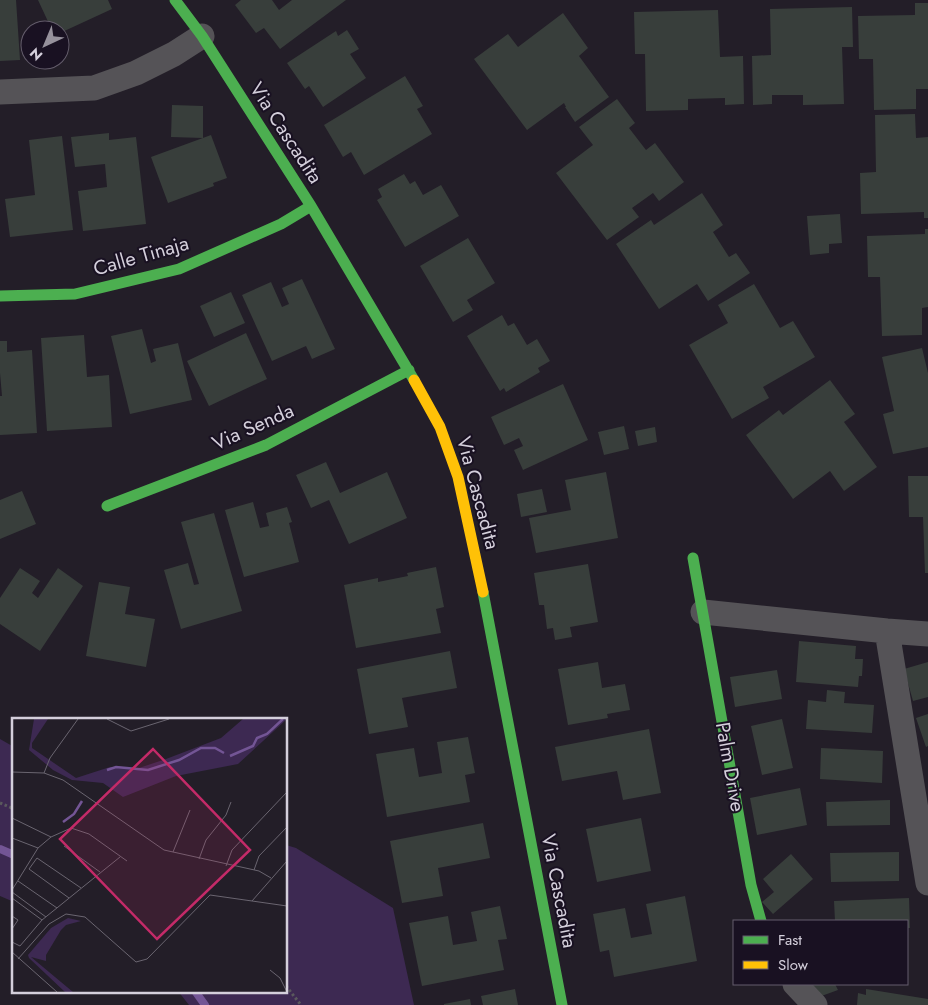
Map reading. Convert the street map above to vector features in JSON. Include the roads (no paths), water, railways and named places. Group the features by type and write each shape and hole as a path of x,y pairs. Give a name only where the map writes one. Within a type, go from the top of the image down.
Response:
{"street":[{"name":"Via Cascadita","path":"175,0 202,36 311,206 409,370 440,427 458,477 483,593 562,1005"},
{"path":"0,92 94,88 136,73 174,54 202,36"},
{"name":"Calle Tinaja","path":"0,296 75,294 179,269 281,224 311,206"},
{"name":"Via Senda","path":"107,506 266,445 409,370"},
{"name":"Palm Drive","path":"693,558 751,886 761,920"},
{"path":"704,612 928,634"},
{"path":"888,631 928,882"},
{"path":"795,985 815,1005"}],"waterway":[{"path":"0,849 12,854"},
{"path":"196,992 205,1005"}]}
